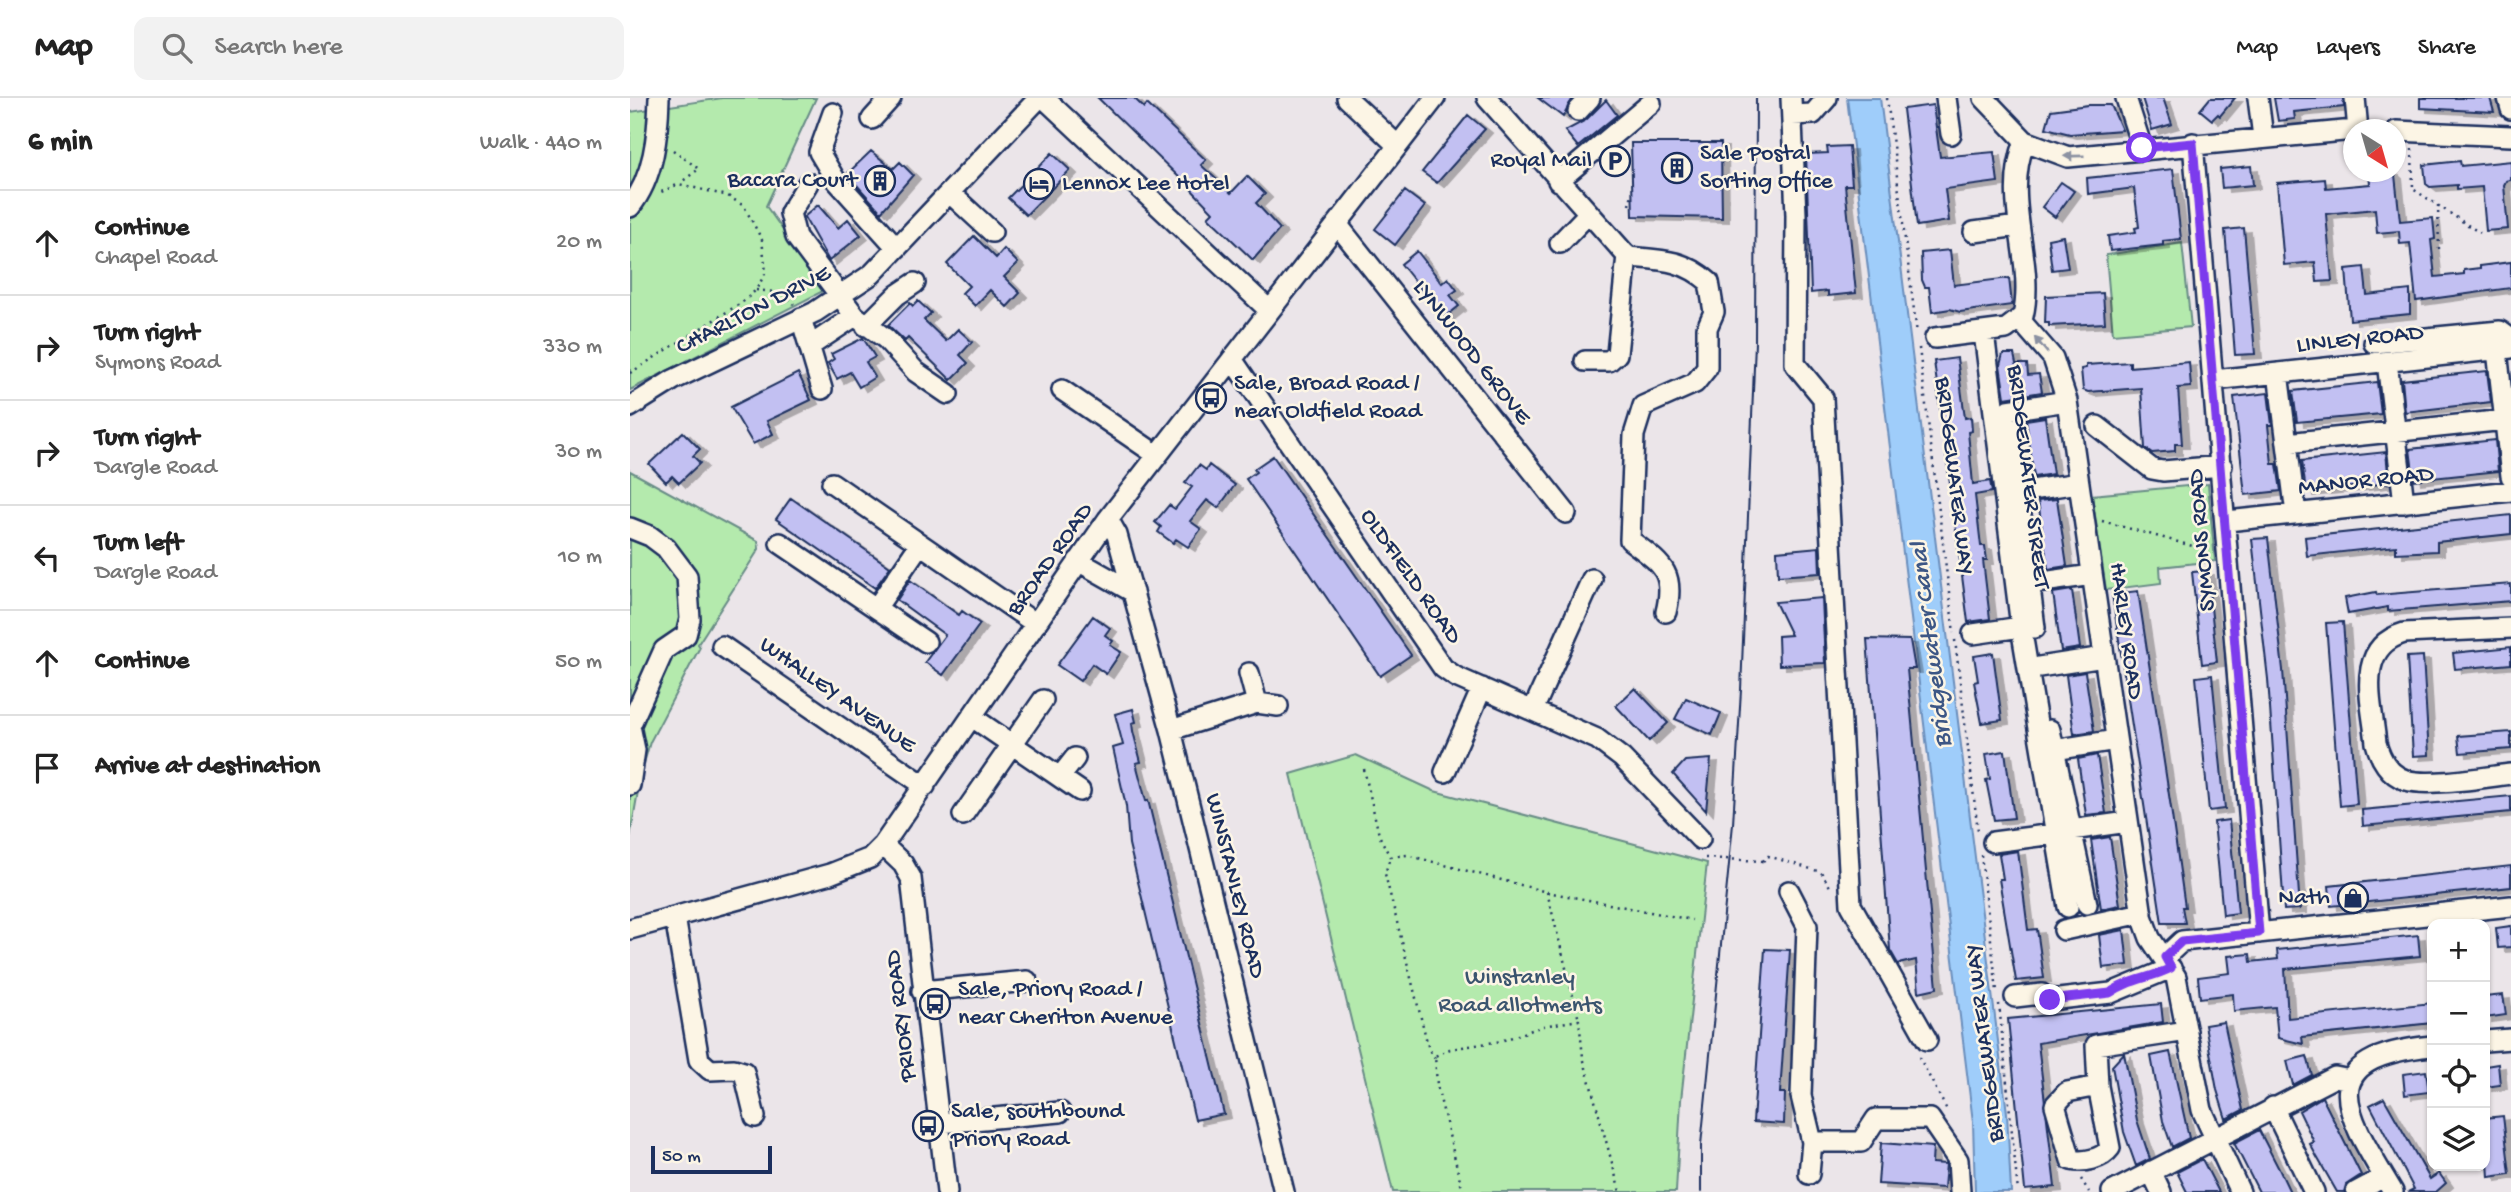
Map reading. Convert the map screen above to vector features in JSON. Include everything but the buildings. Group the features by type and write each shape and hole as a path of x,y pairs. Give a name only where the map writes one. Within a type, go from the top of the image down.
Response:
{"street":[{"path":"872,119 891,98"},
{"path":"1042,98 1269,310"},
{"name":"CHARLTON DRIVE","path":"630,407 797,311 841,296 872,274 1042,98"},
{"path":"1347,98 1397,145"},
{"name":"BROAD ROAD","path":"630,929 831,874 870,858 883,845 1108,519 1435,98"},
{"path":"1487,98 1627,255 1692,267 1709,282 1712,289 1714,312 1707,328 1707,369 1695,383 1643,406 1634,435 1630,540 1663,568 1668,576 1672,588 1667,612"},
{"path":"1827,98 1813,114 1791,106 1796,215 1795,363 1823,398 1829,545 1851,905 1927,1040"},
{"path":"1946,98 1951,134"},
{"path":"1984,98 2025,141 2068,157 2193,143 2343,131"},
{"path":"2126,98 2142,148"},
{"path":"2258,98 2263,137"},
{"path":"2355,98 2356,119"},
{"path":"2508,98 2511,109"},
{"path":"631,207 653,154 659,103"},
{"path":"1559,181 1651,103"},
{"path":"833,113 819,152 835,179 897,248"},
{"path":"2406,131 2511,136"},
{"path":"2020,320 2026,296 2018,226 2017,161 2025,141"},
{"name":"SYMONS ROAD","path":"2193,143 2229,544 2259,933"},
{"path":"808,183 793,205 790,221 796,237 861,321 886,339 928,382 948,394"},
{"path":"951,194 992,232"},
{"path":"1560,243 1588,214"},
{"name":"LYNWOOD GROVE","path":"1337,224 1566,513"},
{"path":"1974,232 2018,226"},
{"path":"1585,361 1609,361 1617,354 1627,255"},
{"path":"810,346 861,321 915,282"},
{"path":"797,311 822,389"},
{"name":"BRIDGEWATER STREET","path":"1935,338 1984,334 2006,329 2020,320"},
{"name":"HARLEY ROAD","path":"2020,320 2059,371 2067,401 2142,913 2150,938 2176,977 2202,1110 2214,1141 2240,1192"},
{"path":"2374,343 2500,331 2506,346 2505,421 2511,476"},
{"name":"BRIDGEWATER STREET","path":"1984,334 2021,627 2077,906"},
{"name":"LINLEY ROAD","path":"2214,380 2387,362 2506,346"},
{"name":"OLDFIELD ROAD","path":"1232,359 1429,652 1455,677 1597,739 1622,758 1702,848"},
{"path":"2387,362 2404,503"},
{"path":"2278,373 2296,514"},
{"path":"1062,390 1157,455"},
{"path":"2062,832 2054,750 2039,667 2008,410 2067,401"},
{"path":"2287,443 2505,421"},
{"path":"2097,426 2152,469 2163,471 2222,466"},
{"path":"832,483 1036,624"},
{"path":"2018,492 2079,483"},
{"name":"MANOR ROAD","path":"2227,521 2511,491"},
{"name":"WINSTANLEY ROAD","path":"1108,519 1117,535 1171,730 1284,1192"},
{"path":"630,527 666,548 687,576 690,619 686,635 664,650 630,726 635,750 630,785"},
{"path":"780,543 926,642"},
{"path":"877,607 920,544"},
{"path":"1078,561 1133,592"},
{"path":"2029,584 2092,575"},
{"path":"1533,710 1592,579"},
{"path":"1973,634 2021,627"},
{"path":"2511,628 2403,633 2388,638 2377,647 2370,663 2376,743 2380,756 2390,771 2405,780 2422,782 2511,774"},
{"name":"WHALLEY AVENUE","path":"722,646 925,786"},
{"path":"2039,667 2104,657"},
{"path":"1249,673 1257,703"},
{"path":"1445,772 1482,688"},
{"path":"963,815 1043,700"},
{"path":"1171,730 1257,703 1278,706"},
{"path":"972,717 1080,791"},
{"path":"2054,750 2116,740"},
{"path":"1060,777 1075,758"},
{"path":"1984,844 2128,822"},
{"name":"PRIORY ROAD","path":"883,845 903,864 911,878 947,1192"},
{"path":"1789,891 1807,926 1801,1096 1812,1142 1809,1174"},
{"path":"2015,997 2042,995 2050,1000 2110,993 2168,962 2182,941 2511,906"},
{"path":"2064,930 2142,913"},
{"path":"675,917 699,1060 710,1070 733,1069 744,1073 755,1117"},
{"path":"922,991 1027,981"},
{"path":"2098,1086 2096,1045 2187,1031"},
{"path":"2490,1041 2511,1039"},
{"path":"2356,1192 2388,1185 2347,1104 2350,1080 2362,1066 2376,1058 2392,1052 2427,1047"},
{"path":"2112,1192 2335,1077 2350,1080"},
{"path":"2273,1107 2314,1192"},
{"path":"940,1123 1060,1112"},
{"path":"1812,1142 1861,1142 1876,1119 1930,1118 1958,1160 1959,1192"},
{"path":"2151,1171 2161,1192"}],"path":[{"name":"BRIDGEWATER WAY","path":"1887,98 1984,844 2015,1139 2018,1192"},
{"path":"2406,144 2413,189 2480,233"},
{"path":"631,207 679,184 699,169 676,154 670,145"},
{"path":"630,373 707,326 756,290 766,272 762,240 744,206 728,196 679,184"},
{"path":"1629,205 1632,194"},
{"path":"2438,205 2439,252"},
{"path":"756,290 783,293 797,311"},
{"path":"2084,523 2105,521 2196,548 2229,544"},
{"path":"1364,769 1379,835 1390,857 1385,874 1429,1050 1435,1058 1437,1086 1463,1192"},
{"path":"1702,848 1763,861 1764,856 1801,865"},
{"path":"1390,857 1407,855 1547,892 1692,920"},
{"path":"1547,892 1578,1020 1583,1057 1620,1192"},
{"path":"1435,1058 1450,1049 1501,1041 1543,1026 1578,1020"}],"green space":[{"path":"722,98 816,98 766,206 825,290 630,390 630,112"},
{"path":"2182,243 2191,327 2113,334 2106,255"},
{"path":"630,471 758,541 759,549 698,644 700,647 650,742 641,774 630,837"},
{"path":"2208,484 2215,561 2160,567 2161,583 2106,590 2092,495"},
{"name":"Winstanley Road allotments","path":"1356,755 1434,791 1707,863 1681,1100 1676,1192 1393,1192 1291,774"}],"water":[{"name":"Bridgewater Canal","path":"1847,98 1880,98 2007,1113 2011,1192 1975,1192 1973,1122"}],"tram line":[{"path":"1701,1192 1701,1145 1733,824 1741,690 1755,342 1756,98"}],"place":[{"name":"Royal Mail","path":"1615,161"},
{"name":"Sale Postal Sorting Office","path":"1677,168"},
{"name":"Bacara Court","path":"880,181"},
{"name":"Lennox Lee Hotel","path":"1039,184"},
{"name":"Sale, Broad Road / near Oldfield Road","path":"1211,398"},
{"name":"Nath","path":"2353,898"},
{"name":"Sale, Priory Road / near Cheriton Avenue","path":"935,1004"},
{"name":"Sale, southbound Priory Road","path":"928,1126"}],"route":[{"path":"2050,1000 2110,993 2158,974 2171,968 2165,957 2182,941 2259,933 2227,521 2193,143 2142,148"}]}
